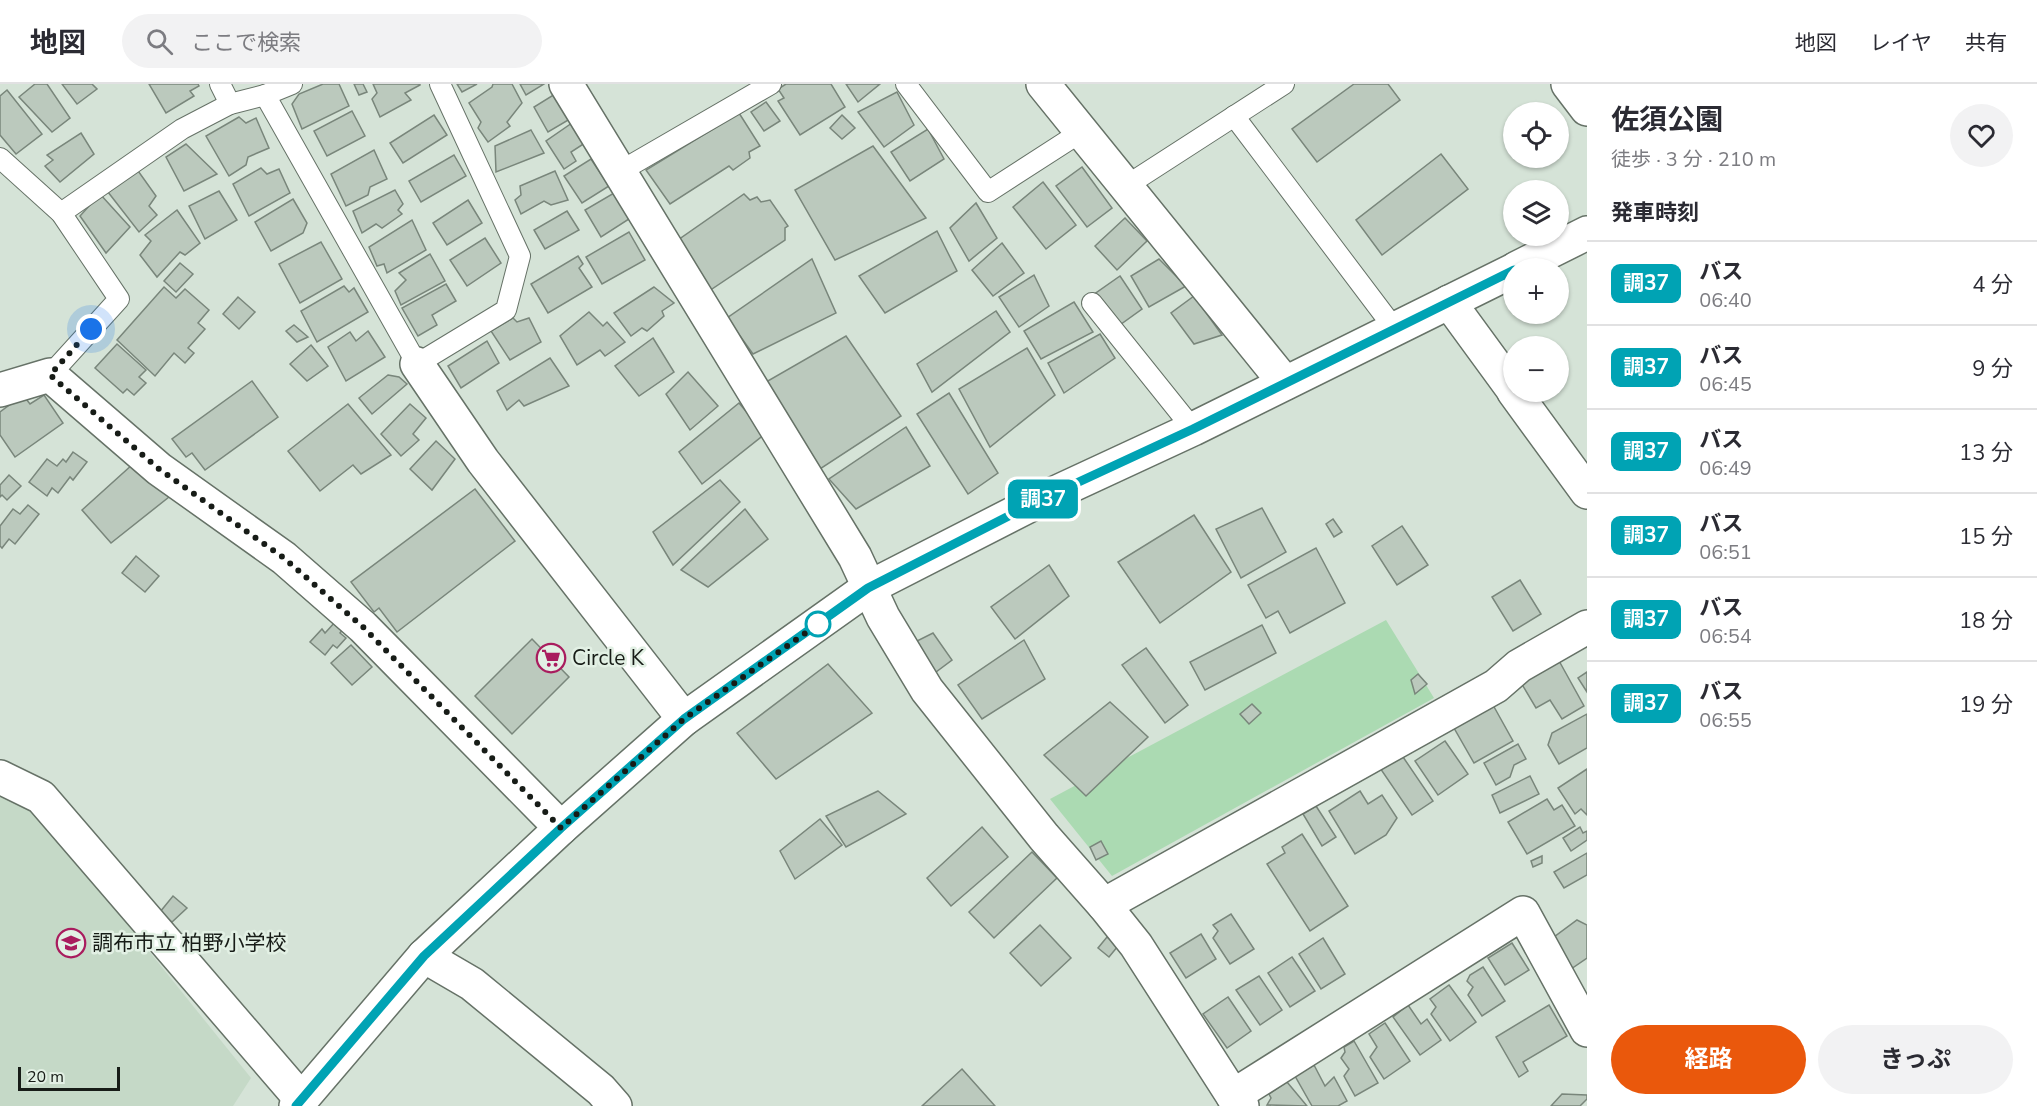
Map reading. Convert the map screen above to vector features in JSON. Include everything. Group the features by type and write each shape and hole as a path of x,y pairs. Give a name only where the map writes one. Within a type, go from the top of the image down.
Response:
{"street":[{"path":"566,84 855,557 868,588 927,690 1044,837 1104,904 1136,945 1238,1101 1522,913 1587,1030"},
{"path":"1043,84 1285,382"},
{"path":"1568,84 1587,109"},
{"path":"1537,258 1587,233"},
{"path":"0,777 41,797 298,1102 424,956 561,828 684,719 868,588 1042,499 1193,429 1503,275"},
{"path":"1449,302 1503,376"},
{"path":"417,364 483,461 684,719"},
{"path":"0,390 50,375 159,469 284,558 363,627 561,828"},
{"path":"1522,402 1587,492"},
{"path":"1104,904 1496,686 1519,666 1587,627"},
{"path":"424,956 472,984 601,1090 615,1106"}],"lane":[{"path":"220,84 230,104"},
{"path":"61,213 182,129 230,104 292,84"},
{"path":"266,94 417,364 506,310 520,256 440,84"},
{"path":"619,172 771,84"},
{"path":"906,84 988,192 1081,132"},
{"path":"1126,186 1284,84"},
{"path":"1234,116 1394,328"},
{"path":"0,158 61,213 119,299 50,375"},
{"path":"1092,303 1193,429"}],"shaded area":[{"name":"調布市立 柏野小学校","path":"0,793 33,807 251,1078 233,1106 0,1106"}],"green space":[{"path":"1386,620 1434,698 1112,876 1050,799"}],"building":[{"path":"35,84 47,84 70,118 52,132 19,97"},
{"path":"62,84 92,84 97,89 77,104"},
{"path":"149,84 198,84 199,86 190,91 194,96 166,113"},
{"path":"323,84 339,84 349,106 302,129 292,104 299,94"},
{"path":"354,84 363,84 367,92 359,95"},
{"path":"373,84 420,85 405,93 411,100 380,117 372,99 377,93"},
{"path":"457,84 477,84 462,92"},
{"path":"493,84 512,84 522,103 507,122 510,126 488,142 478,128 481,122 469,103"},
{"path":"520,84 544,84 526,95"},
{"path":"786,84 831,84 845,107 800,135 778,101 784,98 778,89"},
{"path":"846,84 880,84 858,102"},
{"path":"1354,84 1388,84 1400,100 1317,162 1292,129"},
{"path":"7,90 42,134 16,154 0,135 0,96"},
{"path":"897,92 914,125 884,147 858,112"},
{"path":"555,94 570,119 548,132 534,107"},
{"path":"766,102 780,121 764,131 751,112"},
{"path":"352,111 365,136 327,156 314,131"},
{"path":"739,113 760,146 749,152 750,158 733,170 729,166 670,204 646,170"},
{"path":"434,115 447,135 403,163 390,143"},
{"path":"842,115 855,128 842,139 830,128"},
{"path":"239,117 246,123 256,118 269,148 248,157 246,165 229,176 206,136"},
{"path":"572,123 585,143 571,152 576,161 564,169 546,141"},
{"path":"928,129 944,159 910,181 891,152"},
{"path":"531,130 544,153 496,172 495,146"},
{"path":"81,133 94,154 60,182 45,166 53,160 47,155"},
{"path":"186,144 217,174 184,191 166,157"},
{"path":"873,146 926,218 835,260 795,190"},
{"path":"374,150 387,179 370,187 368,195 346,206 331,174"},
{"path":"1441,154 1468,189 1382,255 1356,220"},
{"path":"454,155 466,176 421,202 409,181"},
{"path":"591,159 609,186 582,203 564,176"},
{"path":"1082,167 1112,208 1087,227 1056,186"},
{"path":"136,168 156,196 149,206 157,215 139,232 108,192"},
{"path":"261,168 267,174 279,169 290,193 249,216 233,184"},
{"path":"555,171 568,200 551,205 544,201 521,214 515,200 521,195 520,186"},
{"path":"1043,182 1076,225 1046,249 1013,207"},
{"path":"395,190 403,204 398,210 402,214 382,228 376,224 362,233 353,211"},
{"path":"219,191 237,220 205,239 189,206"},
{"path":"614,193 629,219 601,237 585,210"},
{"path":"100,194 130,227 106,253 80,216"},
{"path":"744,194 750,200 757,197 761,202 770,200 788,226 785,228 785,240 709,291 678,240"},
{"path":"293,199 307,223 303,233 271,251 255,222"},
{"path":"468,200 482,223 447,245 433,223"},
{"path":"976,203 997,238 969,261 950,228"},
{"path":"177,210 200,243 185,255 180,252 157,277 140,255 151,241 145,235"},
{"path":"567,211 579,230 545,249 534,230"},
{"path":"1125,218 1147,241 1117,270 1095,246"},
{"path":"412,220 426,250 387,273 384,264 377,266 369,247"},
{"path":"937,231 957,271 885,313 859,276"},
{"path":"629,232 645,260 602,284 586,257"},
{"path":"485,238 501,263 467,286 450,260"},
{"path":"321,242 342,279 300,303 279,264"},
{"path":"1002,243 1024,273 993,296 972,270"},
{"path":"430,254 445,281 401,305 395,291 406,280 399,273"},
{"path":"578,256 583,264 579,268 592,287 548,313 531,284"},
{"path":"812,259 836,313 753,354 727,318"},
{"path":"1159,259 1186,286 1149,307 1131,276"},
{"path":"180,263 193,274 176,292 164,281"},
{"path":"1034,275 1049,306 1019,327 999,297"},
{"path":"1120,276 1142,309 1117,327 1093,295"},
{"path":"446,284 456,301 432,315 437,325 418,336 402,308"},
{"path":"344,286 349,292 354,288 368,312 317,342 301,311"},
{"path":"164,287 176,298 185,289 209,310 198,323 205,329 188,348 194,353 185,363 174,353 155,376 117,340"},
{"path":"654,287 674,303 662,311 664,316 647,331 642,328 631,336 614,313"},
{"path":"1194,296 1222,335 1194,344 1171,313"},
{"path":"238,297 255,312 239,329 223,314"},
{"path":"1074,302 1093,332 1041,359 1024,331"},
{"path":"996,311 1010,332 932,392 917,364"},
{"path":"589,312 603,326 607,322 625,342 605,356 600,350 577,365 560,336"},
{"path":"513,318 517,322 529,318 541,342 510,360 491,331"},
{"path":"294,325 308,337 297,342 286,331"},
{"path":"368,331 385,357 346,381 328,347 350,332 356,341"},
{"path":"1100,334 1115,358 1064,393 1048,363"},
{"path":"846,336 901,416 820,469 766,382"},
{"path":"653,338 674,372 639,396 615,366"},
{"path":"487,341 499,363 461,388 448,366"},
{"path":"117,344 146,370 139,377 146,383 134,395 127,389 123,393 95,368"},
{"path":"311,345 328,366 307,381 290,364"},
{"path":"1027,348 1055,395 990,447 959,389"},
{"path":"550,358 569,386 524,406 519,400 507,410 497,391"},
{"path":"688,372 718,406 690,430 666,394"},
{"path":"388,375 399,377 407,384 372,414 359,398"},
{"path":"252,381 278,417 205,470 192,453 186,457 172,439"},
{"path":"949,393 998,473 968,494 917,414"},
{"path":"23,395 30,404 44,395 63,423 15,457 0,435 0,412"},
{"path":"739,403 765,434 702,484 679,452"},
{"path":"348,404 391,455 361,474 353,465 320,491 288,451"},
{"path":"410,404 426,418 413,434 419,440 401,456 381,434"},
{"path":"906,427 930,466 856,509 829,479"},
{"path":"436,441 455,459 432,490 410,469"},
{"path":"73,452 87,462 73,480 70,477 58,493 52,488 47,496 29,482 47,459 57,466 63,459 66,462"},
{"path":"133,464 169,497 111,543 82,510"},
{"path":"9,475 21,486 7,500 2,495 0,497 0,485"},
{"path":"720,480 740,502 673,565 653,532"},
{"path":"475,489 515,541 397,632 379,608 374,612 351,582"},
{"path":"28,505 39,514 15,544 9,539 2,548 0,546 0,526 13,509 20,514"},
{"path":"1262,508 1286,552 1241,578 1216,529"},
{"path":"745,509 768,539 708,587 681,570"},
{"path":"1194,515 1231,572 1160,623 1118,562"},
{"path":"1333,519 1342,532 1334,537 1326,524"},
{"path":"1402,526 1428,565 1397,585 1372,546"},
{"path":"1316,548 1345,603 1290,633 1278,611 1266,618 1248,585"},
{"path":"136,556 159,576 145,592 122,573"},
{"path":"1049,565 1069,596 1015,639 991,607"},
{"path":"1520,580 1541,614 1513,631 1492,597"},
{"path":"336,621 344,628 340,633 346,638 337,648 333,645 325,655 310,642 322,629 325,633"},
{"path":"1262,625 1276,653 1205,690 1190,662"},
{"path":"933,633 952,660 932,675 909,645"},
{"path":"532,639 569,677 512,734 475,696"},
{"path":"1024,640 1045,679 982,719 958,685"},
{"path":"351,645 372,667 352,685 331,663"},
{"path":"1146,648 1188,705 1165,723 1122,665"},
{"path":"1558,659 1584,706 1562,719 1550,700 1536,708 1520,681"},
{"path":"828,664 872,713 776,779 737,733"},
{"path":"1587,672 1587,692 1578,678"},
{"path":"1418,674 1427,684 1415,694 1411,680"},
{"path":"1110,702 1148,737 1086,796 1044,755"},
{"path":"1252,704 1261,713 1249,724 1240,714"},
{"path":"1493,705 1513,741 1474,763 1454,728"},
{"path":"1587,714 1587,748 1559,764 1548,745 1552,733"},
{"path":"1445,741 1468,774 1438,795 1415,761"},
{"path":"1518,744 1526,759 1514,765 1510,777 1496,785 1484,763"},
{"path":"1401,754 1433,801 1412,815 1380,768"},
{"path":"1587,769 1587,815 1581,809 1575,814 1558,788"},
{"path":"1530,776 1539,794 1500,813 1492,795"},
{"path":"878,791 906,814 846,847 826,816"},
{"path":"1360,791 1368,804 1382,795 1397,818 1386,835 1355,854 1329,811"},
{"path":"1547,799 1554,810 1562,805 1575,826 1527,854 1508,822"},
{"path":"1316,806 1336,837 1322,846 1303,814"},
{"path":"820,819 842,845 795,879 780,851"},
{"path":"982,827 1008,857 951,906 927,878"},
{"path":"1580,827 1583,833 1587,831 1587,840 1571,851 1563,838"},
{"path":"1302,834 1348,906 1310,931 1267,864 1285,853 1282,847"},
{"path":"1101,841 1108,854 1096,860 1090,847"},
{"path":"1032,852 1057,878 994,938 969,912"},
{"path":"1587,853 1587,875 1564,888 1554,872"},
{"path":"1542,856 1542,863 1533,867 1531,861"},
{"path":"173,896 187,908 172,922 160,912"},
{"path":"1231,914 1254,949 1230,964 1213,938 1218,931 1213,925"},
{"path":"1577,920 1587,925 1587,958 1571,969 1550,940"},
{"path":"1040,925 1071,958 1041,986 1010,953"},
{"path":"1201,934 1216,959 1186,978 1170,953"},
{"path":"1107,937 1118,946 1109,957 1098,948"},
{"path":"1323,938 1345,974 1321,989 1299,954"},
{"path":"1512,943 1529,970 1505,985 1488,958"},
{"path":"1292,957 1315,991 1290,1007 1268,973"},
{"path":"1483,967 1505,1001 1482,1016 1468,995 1473,987 1467,981 1470,975"},
{"path":"1259,976 1282,1010 1260,1025 1236,990"},
{"path":"1449,985 1476,1022 1450,1041 1431,1014 1436,1007 1430,999"},
{"path":"1228,997 1251,1031 1227,1048 1203,1014"},
{"path":"1408,1005 1421,1024 1427,1019 1441,1040 1420,1055 1393,1017"},
{"path":"1549,1005 1567,1036 1523,1062 1528,1071 1519,1077 1496,1037"},
{"path":"1385,1023 1410,1061 1384,1079 1370,1057 1377,1047 1369,1034"},
{"path":"1354,1041 1378,1083 1355,1096 1344,1076 1349,1069 1341,1058 1345,1052 1344,1047"},
{"path":"1314,1065 1325,1086 1334,1077 1347,1101 1338,1106 1312,1106 1295,1076"},
{"path":"962,1069 995,1106 922,1106"},
{"path":"1287,1082 1307,1106 1267,1105 1271,1098 1269,1094"},
{"path":"1562,1094 1587,1095 1587,1099 1580,1106 1551,1106"}],"bus line":[{"name":"調37","path":"296,1106 424,956 561,828 684,719 868,588 1042,499 1193,429 1503,275"}],"place":[{"name":"Circle K","path":"551,658"},
{"name":"調布市立 柏野小学校","path":"71,943"}],"route":[{"path":"91,329 50,375 159,469 284,558 363,627 561,828 684,719 818,624"}]}
